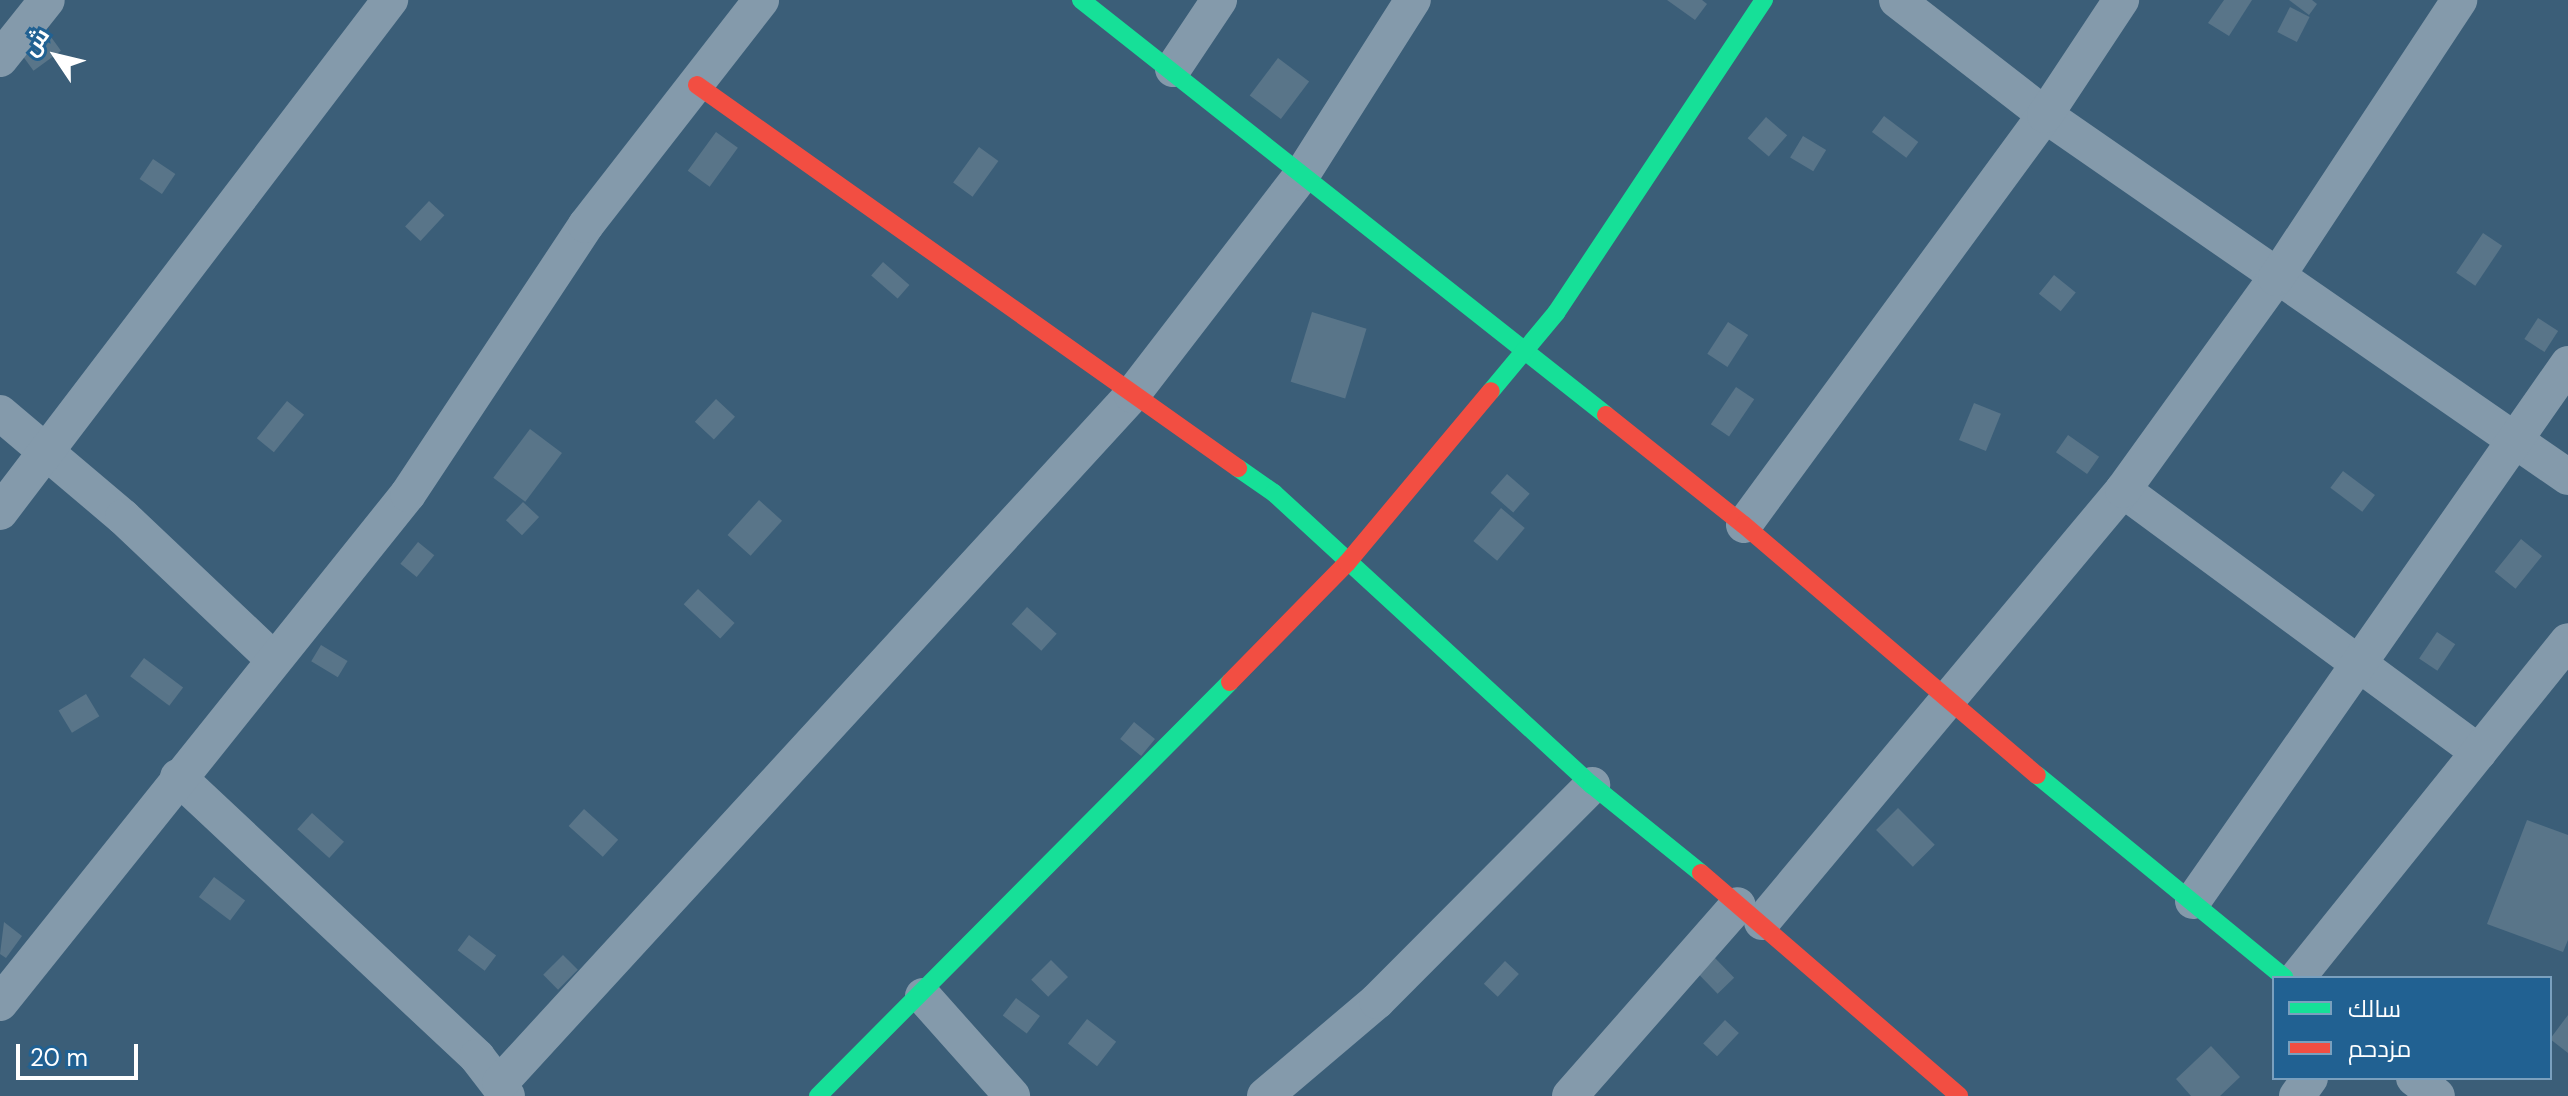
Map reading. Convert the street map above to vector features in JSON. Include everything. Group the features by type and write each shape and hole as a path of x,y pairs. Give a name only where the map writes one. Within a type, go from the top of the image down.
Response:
{"street":[{"path":"0,59 47,0"},
{"path":"0,512 390,0"},
{"path":"0,1003 178,777 408,494 578,236 761,0"},
{"path":"1081,0 1173,69 1744,525 1948,702 2283,976"},
{"path":"1173,69 1219,0"},
{"path":"178,777 504,1090 1132,395 1303,173 1413,0"},
{"path":"818,1096 923,996 1347,563 1528,351 1764,0"},
{"path":"1897,0 2045,115 2276,278 2568,477"},
{"path":"1744,525 2045,115 2121,0"},
{"path":"1570,1096 1750,914 1948,702 2123,490 2276,278 2459,0"},
{"path":"697,85 1274,493 1592,785 1750,914 1959,1096"},
{"path":"2193,901 2568,364"},
{"path":"0,413 47,451 273,659"},
{"path":"2123,490 2479,752"},
{"path":"2299,976 2568,641"},
{"path":"1265,1096 1377,1001 1592,785"},
{"path":"923,996 1012,1096"},
{"path":"2417,1080 2437,1096"}],"building":[{"path":"1667,0 1702,0 1707,4 1695,20"},
{"path":"2224,0 2252,0 2229,36 2208,23"},
{"path":"2289,0 2312,0 2317,4 2309,15"},
{"path":"2290,7 2310,17 2297,42 2277,32"},
{"path":"51,37 61,51 33,71 23,57"},
{"path":"1278,58 1309,81 1281,119 1250,96"},
{"path":"1884,116 1918,142 1906,158 1872,132"},
{"path":"1766,117 1787,135 1769,157 1748,138"},
{"path":"716,132 738,148 710,187 688,171"},
{"path":"1803,136 1826,150 1813,171 1790,157"},
{"path":"979,147 998,161 973,197 953,183"},
{"path":"153,159 175,174 162,194 140,179"},
{"path":"429,201 444,215 420,241 405,227"},
{"path":"2483,233 2502,246 2475,286 2456,273"},
{"path":"883,262 909,285 898,299 871,276"},
{"path":"2054,275 2076,293 2061,311 2039,294"},
{"path":"1312,312 1367,329 1345,398 1291,382"},
{"path":"2538,318 2558,331 2545,352 2524,339"},
{"path":"1728,322 1748,335 1727,367 1707,354"},
{"path":"1736,387 1754,399 1729,437 1711,424"},
{"path":"716,399 735,417 714,439 695,422"},
{"path":"287,401 304,415 274,452 257,438"},
{"path":"1974,403 2001,414 1986,451 1959,440"},
{"path":"530,429 562,453 525,502 493,478"},
{"path":"2068,435 2099,457 2087,474 2056,452"},
{"path":"2343,471 2375,495 2362,512 2330,488"},
{"path":"1507,474 1530,494 1513,513 1491,493"},
{"path":"759,500 782,521 751,556 728,535"},
{"path":"523,502 539,517 522,535 506,520"},
{"path":"1501,508 1525,528 1497,561 1473,541"},
{"path":"2521,539 2542,556 2516,589 2495,572"},
{"path":"418,542 434,555 417,577 400,564"},
{"path":"698,589 735,623 720,638 684,604"},
{"path":"1027,607 1057,634 1041,651 1012,624"},
{"path":"2437,632 2455,644 2437,671 2419,659"},
{"path":"321,645 348,661 338,677 311,661"},
{"path":"144,658 183,687 169,706 130,676"},
{"path":"86,694 99,716 72,733 59,710"},
{"path":"1134,722 1155,739 1141,756 1120,739"},
{"path":"1898,808 1935,845 1913,867 1876,830"},
{"path":"584,809 618,840 603,857 569,826"},
{"path":"312,813 344,842 329,858 297,829"},
{"path":"2527,820 2568,835 2568,940 2563,952 2487,924"},
{"path":"214,877 245,900 230,920 199,897"},
{"path":"4,922 22,936 6,958 0,954"},
{"path":"469,935 496,955 485,971 458,950"},
{"path":"563,955 578,970 558,990 543,975"},
{"path":"1714,957 1734,978 1718,994 1697,973"},
{"path":"1051,960 1068,977 1048,997 1031,980"},
{"path":"1505,961 1519,974 1498,997 1484,984"},
{"path":"1016,998 1040,1016 1027,1034 1003,1016"},
{"path":"2568,1015 2568,1053 2552,1041"},
{"path":"1087,1019 1116,1042 1097,1066 1068,1043"},
{"path":"1725,1020 1739,1033 1717,1056 1703,1043"},
{"path":"2211,1046 2240,1077 2220,1096 2191,1096 2176,1079"}],"traffic: fast":[{"path":"1081,0 1606,415"},
{"path":"1491,391 1556,313 1764,0"},
{"path":"1238,468 1274,493 1592,785 1701,873"},
{"path":"818,1096 1230,682"},
{"path":"2037,775 2283,976"}],"traffic: jam":[{"path":"697,85 1238,468"},
{"path":"1230,682 1347,563 1491,391"},
{"path":"1606,415 1744,525 2037,775"},
{"path":"1701,873 1959,1096"}]}
